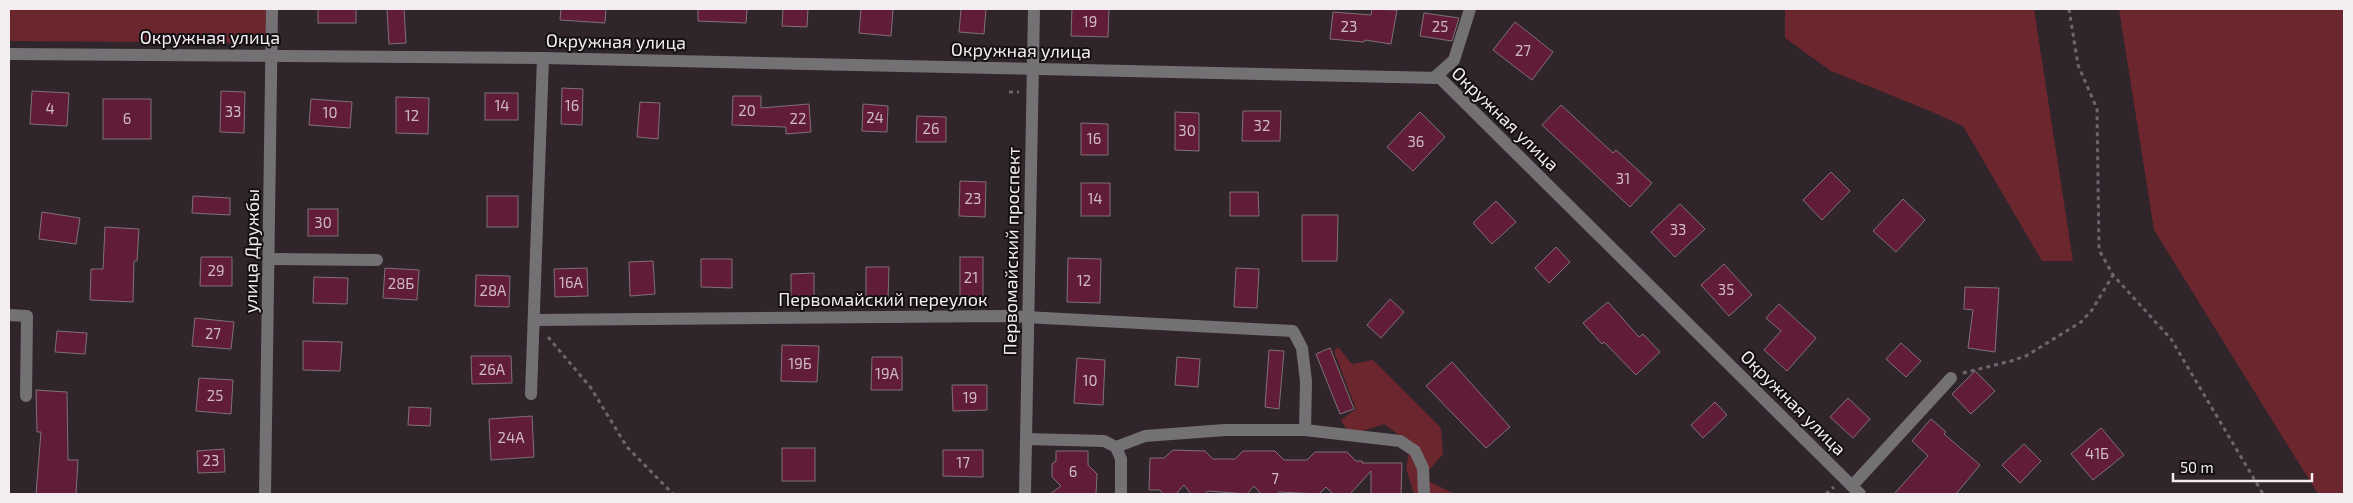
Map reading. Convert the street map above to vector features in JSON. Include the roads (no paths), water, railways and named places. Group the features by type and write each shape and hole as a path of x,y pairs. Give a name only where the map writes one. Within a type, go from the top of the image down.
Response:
{"street":[{"name":"улица Дружбы","path":"265,494 272,9"},
{"name":"Первомайский проспект","path":"1025,494 1034,9"},
{"path":"1434,78 1454,60 1470,9"},
{"name":"Окружная улица","path":"9,54 543,58 1440,78 1856,490"},
{"path":"531,394 543,58"},
{"path":"269,259 377,260"},
{"path":"9,315 26,316 26,396"},
{"name":"Первомайский переулок","path":"534,320 1028,317 1293,331 1302,348 1306,381 1305,430"},
{"path":"1856,490 1951,378"},
{"path":"1116,448 1145,436 1225,430 1305,430 1400,441 1415,451 1423,468 1424,494"},
{"path":"1026,439 1104,441 1116,448 1121,459 1121,494"}]}
